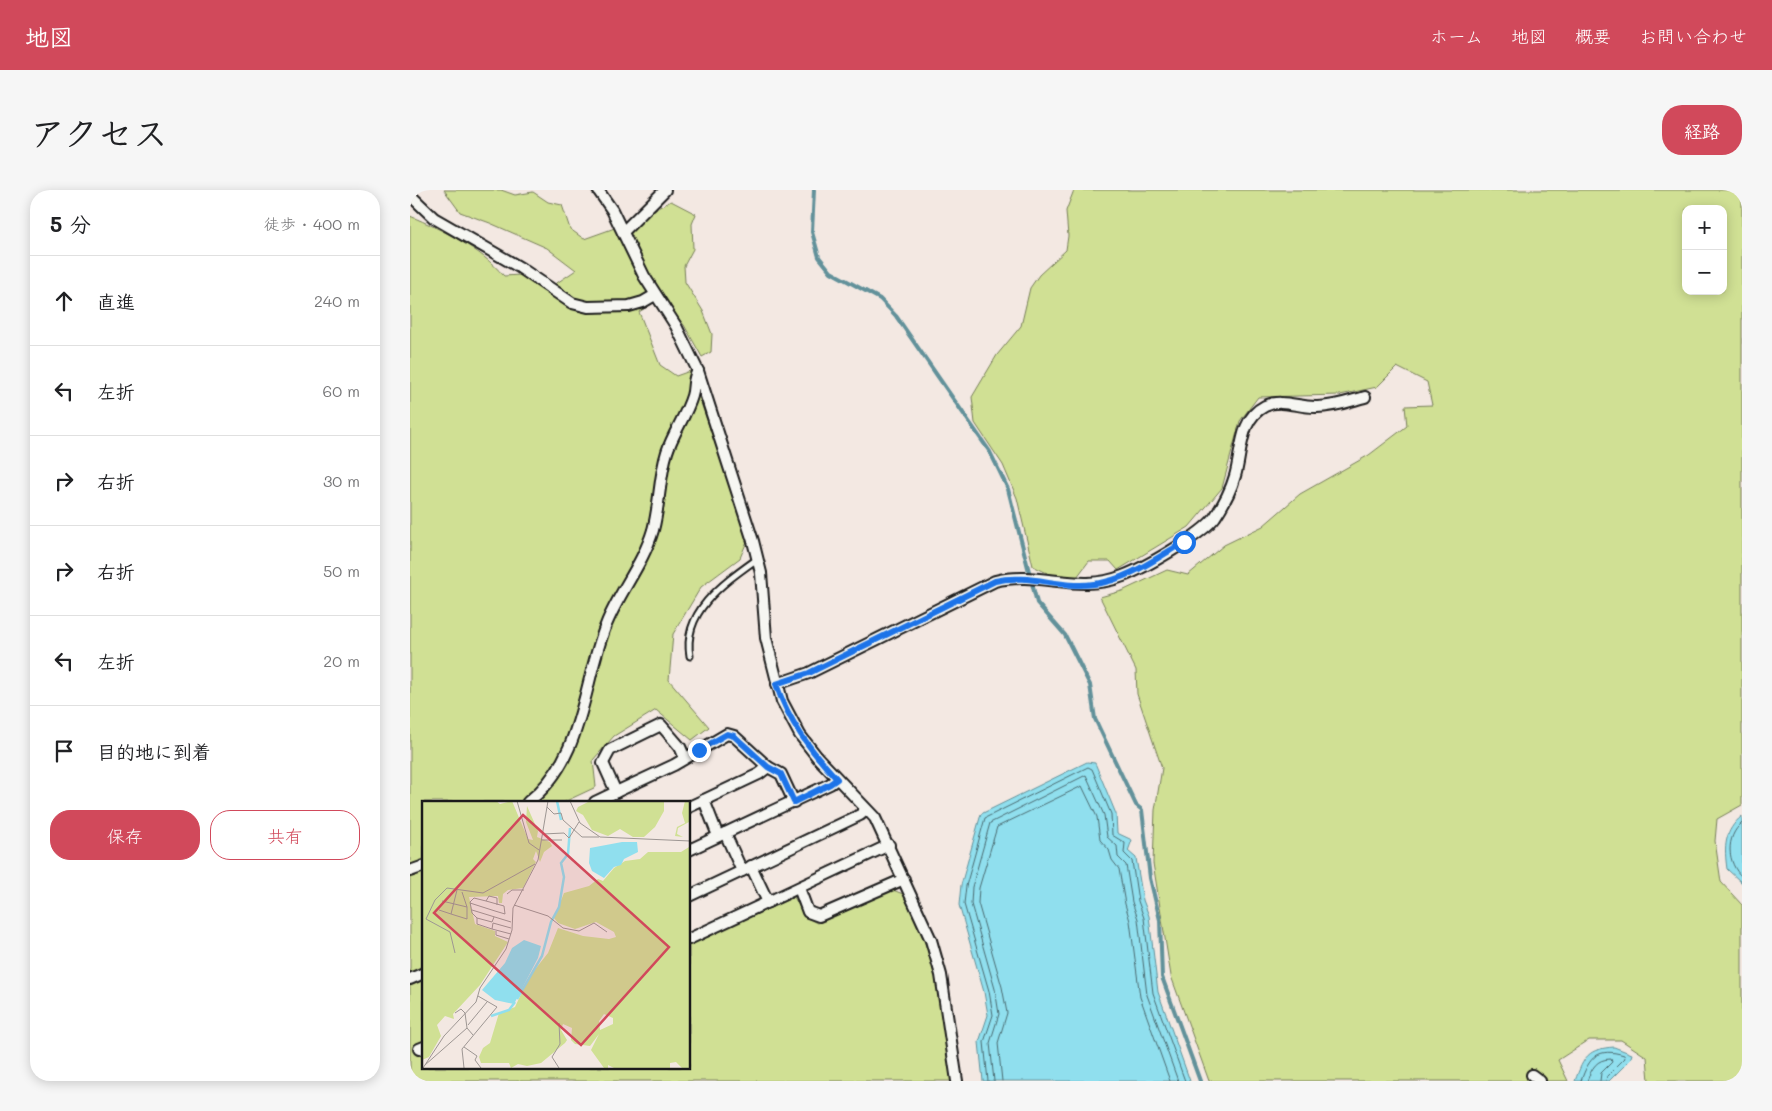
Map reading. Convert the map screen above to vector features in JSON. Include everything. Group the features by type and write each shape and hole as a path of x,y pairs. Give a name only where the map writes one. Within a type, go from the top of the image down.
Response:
{"street":[{"path":"623,232 665,190"},
{"path":"600,191 655,295 676,326 698,371 758,559 766,638 776,684 782,701 800,734 837,779 875,818 889,845 930,940 941,975 957,1081"},
{"path":"410,195 434,218 519,267 572,303 588,307 629,306 643,302 655,295"},
{"path":"529,801 552,779 564,761 575,736 605,627 616,600 642,557 653,530 662,473 668,450 693,395 694,376 698,371"},
{"path":"776,684 809,673 995,581 1030,578 1064,584 1095,584 1123,576 1197,534 1214,519 1235,476 1246,426 1257,411 1277,402 1316,407 1333,406 1366,397"},
{"path":"616,792 603,763 610,750 661,724 680,747 686,758"},
{"path":"596,801 686,758 727,734 734,736 768,767 781,774 794,802"},
{"path":"690,807 759,774 768,767"},
{"path":"690,850 794,802 837,779"},
{"path":"704,800 722,835 768,902"},
{"path":"690,896 860,815 866,810"},
{"path":"690,939 889,845"},
{"path":"410,871 422,867"},
{"path":"799,888 808,912 819,916 904,879"},
{"path":"410,979 422,974"}],"lane":[{"path":"690,656 688,641 698,613 712,594 758,559"}],"green space":[{"path":"444,190 501,190 515,195 533,192 548,202 562,205 570,229 584,239 612,229 641,211 652,211 671,201 696,214 692,224 693,249 684,266 685,282 703,311 712,334 711,352 702,357 684,325 666,305 653,303 639,312 660,365 676,376 690,371 748,539 740,558 701,587 673,634 669,680 709,727 692,740 656,710 614,736 593,760 596,787 566,801 422,801 422,1068 690,1068 690,944 794,897 805,917 817,923 893,890 908,896 937,977 951,1081 410,1081 410,216 435,227 472,248 504,276 520,275 545,291 576,270 547,248 460,212"},
{"path":"1074,190 1742,190 1742,805 1717,819 1715,841 1721,882 1742,905 1742,1081 1649,1081 1647,1057 1621,1040 1589,1040 1558,1060 1568,1081 1209,1081 1171,976 1153,863 1155,810 1162,768 1137,694 1136,670 1100,597 1122,591 1167,570 1188,575 1224,545 1263,526 1300,494 1369,455 1407,426 1405,406 1432,405 1427,382 1397,367 1377,387 1340,395 1258,397 1240,421 1222,488 1189,527 1118,570 1110,561 1089,561 1077,577 1049,574 1033,566 1017,498 1003,465 975,423 972,397 997,355 1021,326 1030,288 1039,275 1066,250 1068,236 1066,211"}],"water":[{"path":"1087,762 1095,763 1116,814 1117,833 1132,840 1128,851 1136,858 1143,900 1149,916 1158,992 1190,1081 983,1081 979,1042 988,1015 984,992 959,905 961,885 981,814"},
{"path":"1742,816 1742,883 1727,869 1726,847 1732,828"},
{"path":"1614,1047 1632,1054 1630,1060 1609,1081 1575,1081 1581,1065 1588,1055 1598,1050"}],"waterway":[{"path":"814,190 812,232 819,257 831,272 880,299 896,316 990,452 1008,489 1037,603 1065,635 1090,685 1095,719 1136,805 1142,810 1150,878 1160,920 1162,977 1200,1081"}],"route":[{"path":"699,750 727,734 734,736 768,767 781,774 794,802 837,779 800,734 782,701 776,684 809,673 995,581 1010,578 1035,578 1064,584 1095,584 1123,576 1184,542"}]}
